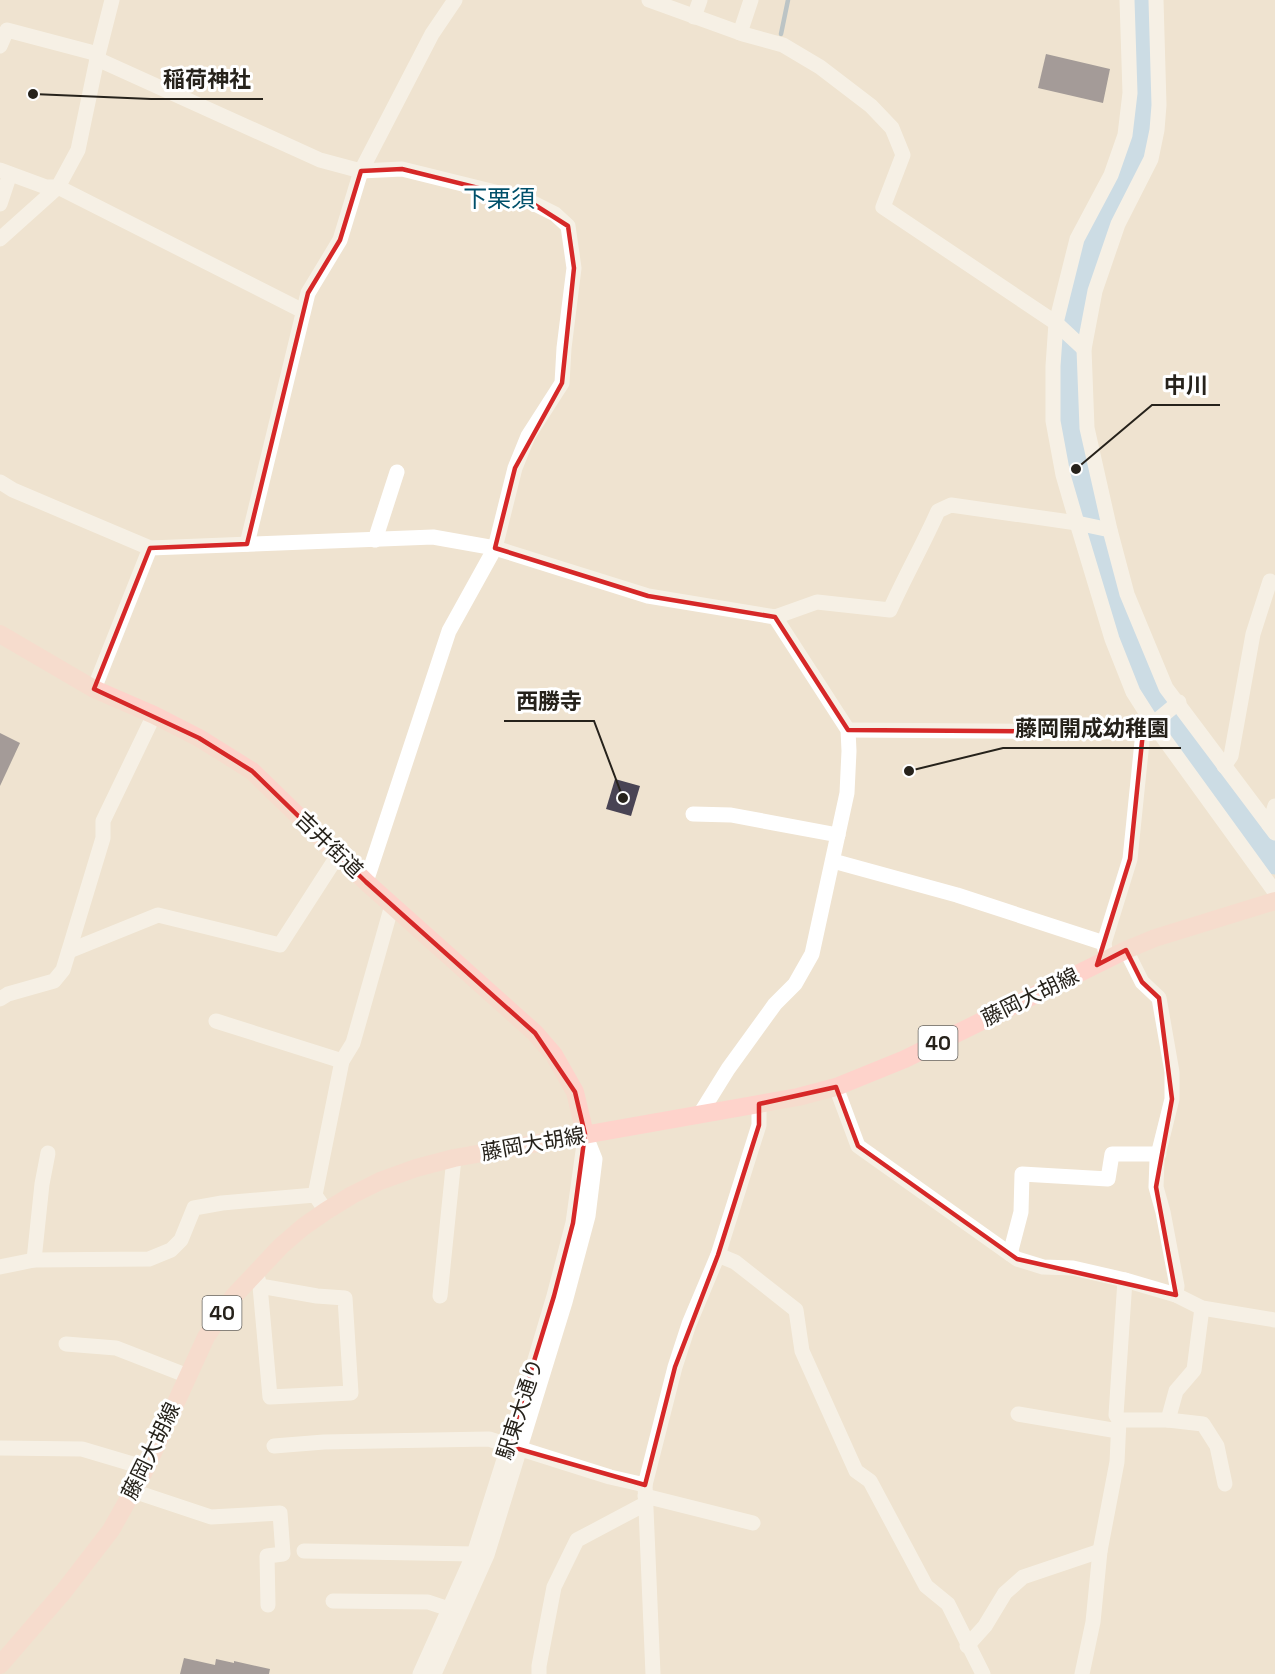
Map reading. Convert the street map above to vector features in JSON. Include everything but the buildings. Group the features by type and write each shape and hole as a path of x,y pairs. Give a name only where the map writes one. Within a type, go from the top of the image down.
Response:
{"main road":[{"name":"吉井街道","path":"0,634 94,689 154,715 208,743 252,771 366,882 535,1033 548,1048 575,1092 585,1134"},
{"name":"藤岡大胡線","path":"0,1665 64,1591 111,1530 146,1468 206,1337 232,1297 258,1279 303,1227 352,1195 380,1181 454,1158 759,1104 836,1087 905,1059 1105,951 1126,951 1162,936 1275,901"}],"street":[{"path":"0,239 58,187 78,150 112,0"},
{"path":"247,544 308,292 340,240 361,171 427,43 454,0"},
{"path":"649,0 740,33 783,45 820,67 871,106 892,128 903,154 884,207 1056,323 1084,349"},
{"path":"694,16 700,0"},
{"path":"740,33 751,0"},
{"path":"1127,0 1130,93 1125,135 1111,176 1077,239 1056,323 1053,421 1063,475 1112,639 1148,728 1275,892"},
{"path":"1156,0 1159,105 1157,130 1151,159 1118,224 1099,281 1084,349 1088,428 1110,530 1127,594 1166,687 1272,829"},
{"path":"0,46 7,30 98,57 320,160 361,171 402,169 527,200 555,214 568,226 574,268 562,383 528,436 515,468 495,548 449,631 366,882"},
{"path":"0,204 5,172 46,187 58,187 303,311"},
{"path":"375,540 397,471"},
{"path":"0,482 150,548 433,537 495,548 648,596 775,617 817,602 890,609 904,576 924,544 938,511 951,505 1110,530"},
{"path":"94,689 150,548"},
{"path":"1224,766 1231,756 1253,634 1270,581"},
{"path":"700,1114 728,1069 775,1004 795,984 812,954 847,793 848,729 775,617"},
{"path":"848,729 1148,728 1179,702"},
{"path":"0,999 8,994 54,981 63,970 103,838 103,821 154,715"},
{"path":"833,861 957,895 1105,951 1130,860 1148,728"},
{"path":"1272,829 1275,806"},
{"path":"693,814 731,815 838,835"},
{"path":"69,951 158,915 280,945 338,855"},
{"path":"326,1211 315,1195 342,1061 352,1043 392,905"},
{"path":"1126,951 1142,982 1159,998 1172,1072 1172,1099 1159,1154 1156,1187 1177,1286 1176,1295"},
{"path":"216,1022 342,1061"},
{"path":"836,1087 858,1146 1017,1259 1043,1267 1072,1268 1125,1280 1176,1295 1202,1308 1275,1320"},
{"path":"653,1674 645,1495 675,1367 718,1255 759,1125 759,1104"},
{"path":"434,1674 487,1555 514,1447 565,1302 588,1216 595,1159 585,1134"},
{"path":"34,1260 42,1184 48,1153"},
{"path":"1010,1254 1021,1212 1022,1174 1108,1179 1112,1154 1159,1154"},
{"path":"440,1296 454,1158"},
{"path":"0,1267 34,1260 149,1259 171,1250 181,1240 194,1208 222,1203 315,1195"},
{"path":"718,1255 735,1262 796,1310 802,1351 856,1471 870,1481 926,1586 948,1604 967,1646 972,1667 983,1674"},
{"path":"258,1279 317,1296 345,1298 351,1393 270,1397 258,1279"},
{"path":"1082,1674 1093,1622 1100,1551 1117,1462 1119,1425 1116,1415 1125,1280"},
{"path":"1168,1420 1176,1390 1194,1370 1202,1308"},
{"path":"66,1344 116,1348 188,1376"},
{"path":"1018,1414 1119,1425 1168,1420 1203,1424 1217,1446 1225,1484"},
{"path":"274,1446 324,1442 489,1439 610,1477 645,1495 753,1523"},
{"name":"駅東大通り","path":"420,1674 474,1554 514,1447"},
{"path":"0,1448 82,1449 146,1468"},
{"path":"133,1491 211,1517 280,1513 283,1554 267,1556 268,1605"},
{"path":"539,1674 538,1666 554,1587 577,1540 645,1495"},
{"path":"304,1551 474,1554"},
{"path":"967,1646 985,1626 1005,1593 1023,1577 1100,1551"},
{"path":"333,1600 428,1602 449,1609"}],"highlighted area":[{"path":"402,169 527,200 568,226 574,268 562,383 515,468 495,548 648,596 775,617 848,730 1143,732 1130,859 1097,965 1126,950 1142,982 1159,998 1172,1099 1156,1187 1176,1295 1017,1259 858,1146 836,1087 759,1104 759,1125 718,1255 675,1367 645,1485 508,1446 554,1296 573,1223 585,1134 575,1092 535,1033 366,882 252,771 199,738 94,689 150,548 247,544 308,293 340,240 361,171"}],"waterway":[{"path":"781,34 788,0"},
{"path":"1140,0 1146,110 1125,176 1096,239 1085,272 1065,356 1067,415 1076,469 1111,590 1134,655 1156,696 1187,742 1275,861"}],"place":[{"name":"稲荷神社","path":"33,94"},
{"name":"中川","path":"1076,469"},
{"name":"藤岡開成幼稚園","path":"909,771"},
{"name":"西勝寺","path":"623,798"}],"district":[{"name":"下栗須","path":"499,199"}]}
